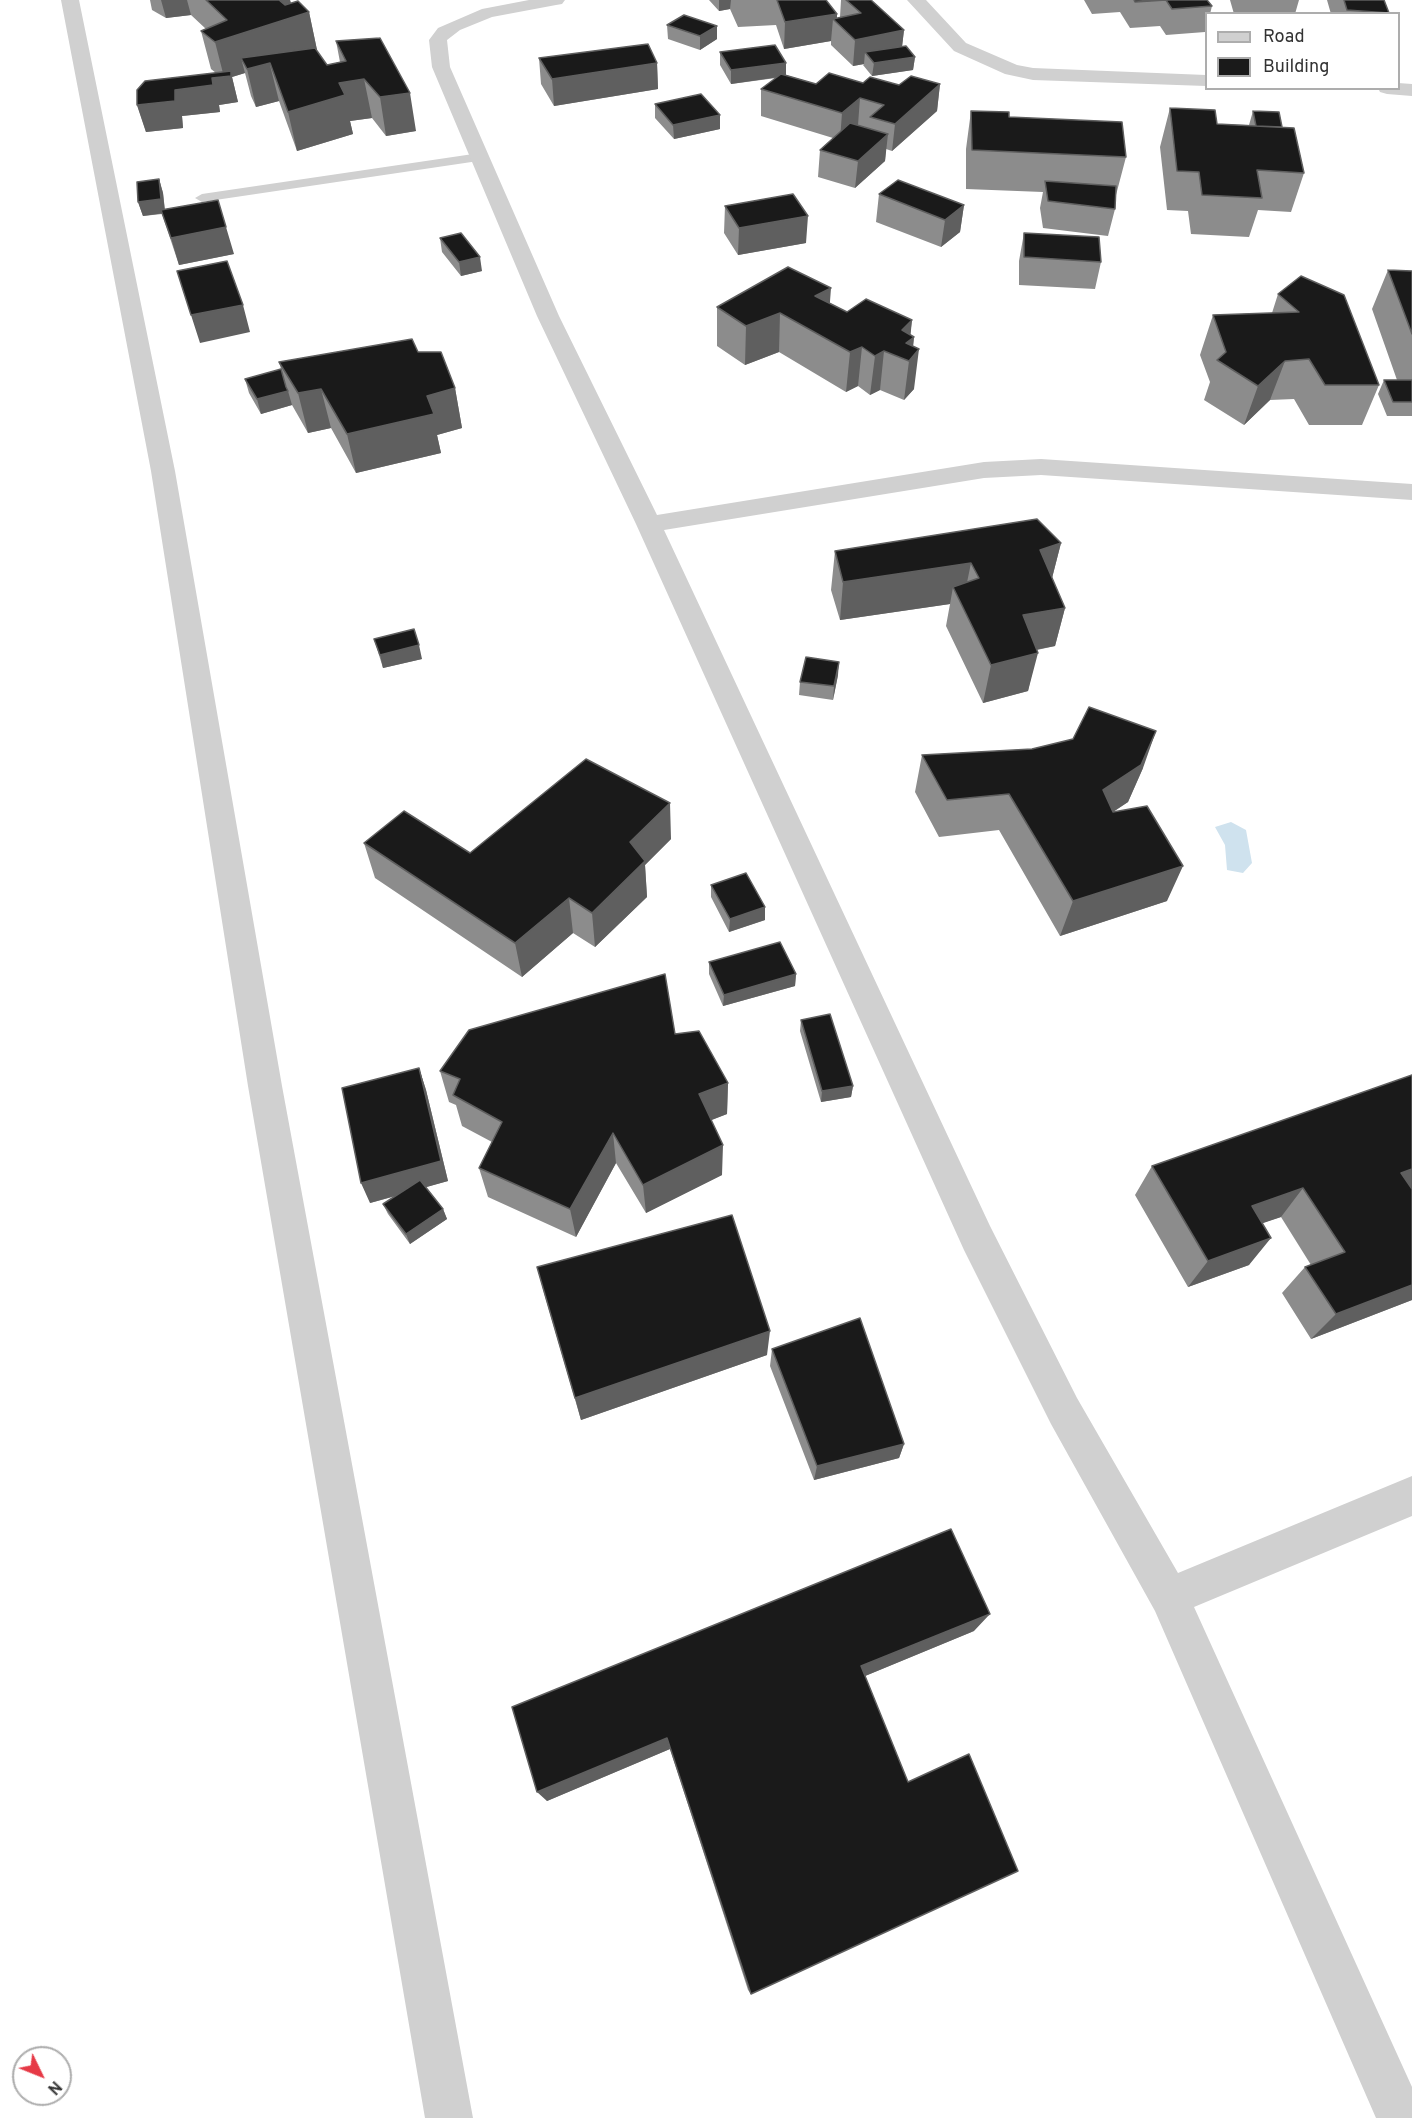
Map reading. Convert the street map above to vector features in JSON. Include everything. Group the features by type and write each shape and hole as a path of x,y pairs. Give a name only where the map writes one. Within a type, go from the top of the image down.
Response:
{"street":[{"path":"70,0 163,471 265,1086 449,2118"},
{"path":"556,0 476,16 444,32 438,40 441,67 548,316 649,524 977,1238 1064,1411 1169,1597 1401,2118"},
{"path":"916,0 960,47 1012,70 1033,74 1205,81"},
{"path":"649,524 984,470 1030,468 1412,492"},
{"path":"1169,1597 1412,1496"}],"lane":[{"path":"202,198 480,157"}],"water":[{"path":"1231,822 1246,830 1252,863 1243,873 1227,870 1225,845 1215,827"}],"building":[{"path":"206,0 279,0 285,5 298,1 309,12 215,42 201,31 227,20"},
{"path":"777,0 826,0 837,14 785,22"},
{"path":"846,0 871,0 904,30 855,40 833,19 861,13"},
{"path":"1134,0 1166,0 1135,2"},
{"path":"1166,0 1207,0 1212,6 1172,9"},
{"path":"1344,0 1384,0 1389,12 1375,12 1347,10"},
{"path":"684,15 717,26 700,36 667,25"},
{"path":"380,38 410,93 380,97 364,79 339,83 345,95 288,112 270,63 247,69 241,58 315,48 327,65 346,61 336,41"},
{"path":"648,44 657,63 552,79 539,58"},
{"path":"775,45 786,63 731,70 720,52"},
{"path":"906,46 915,57 874,63 865,52"},
{"path":"231,71 231,76 212,78 213,85 175,90 175,101 137,105 137,90 145,81"},
{"path":"829,73 863,83 870,77 899,85 911,76 940,84 895,124 870,117 884,105 860,98 842,113 761,89 781,74 816,84"},
{"path":"701,94 720,115 673,125 655,104"},
{"path":"1170,108 1215,110 1217,124 1294,128 1304,173 1257,170 1262,198 1202,195 1199,172 1177,171"},
{"path":"971,111 1009,112 1009,117 1122,122 1126,157 972,150"},
{"path":"1253,111 1279,112 1282,127 1256,126"},
{"path":"850,123 888,134 858,161 820,150"},
{"path":"159,179 161,199 138,202 137,182"},
{"path":"898,180 964,205 945,220 879,194"},
{"path":"1045,181 1116,186 1115,209 1048,201"},
{"path":"793,194 808,216 739,228 725,206"},
{"path":"218,200 226,227 171,238 161,210"},
{"path":"461,233 480,257 459,262 440,238"},
{"path":"1024,233 1099,237 1101,262 1024,257"},
{"path":"227,261 243,305 191,315 177,271"},
{"path":"788,267 831,288 815,296 847,312 866,299 912,320 902,330 914,337 906,343 919,349 909,361 884,351 875,356 862,347 850,352 780,313 746,326 717,307"},
{"path":"1388,270 1412,271 1412,334"},
{"path":"1301,276 1344,295 1379,385 1325,385 1309,359 1285,361 1258,386 1217,360 1226,352 1213,315 1299,312 1278,294"},
{"path":"412,339 418,352 441,352 455,388 427,396 434,414 347,434 321,389 298,393 279,362"},
{"path":"281,369 288,391 257,399 245,379"},
{"path":"1384,380 1412,380 1412,402 1393,402"},
{"path":"1037,519 1061,543 1040,550 1065,608 1023,615 1038,653 991,665 953,587 979,578 971,563 843,582 835,551"},
{"path":"414,629 419,645 380,655 374,639"},
{"path":"806,657 839,662 834,686 800,682"},
{"path":"1089,707 1156,731 1141,765 1103,790 1113,812 1147,806 1183,866 1073,901 1009,794 947,800 922,755 1032,749 1073,739"},
{"path":"586,759 670,803 630,842 645,861 592,913 569,898 515,943 364,843 404,811 470,853"},
{"path":"746,873 765,907 730,919 711,885"},
{"path":"780,942 796,974 724,995 709,962"},
{"path":"665,974 675,1034 699,1031 728,1083 699,1094 723,1145 643,1185 613,1133 570,1209 479,1168 502,1122 453,1095 460,1079 440,1071 469,1030"},
{"path":"830,1014 853,1086 822,1091 801,1020"},
{"path":"419,1068 441,1161 361,1183 342,1088"},
{"path":"1412,1075 1412,1169 1401,1173 1412,1189 1412,1285 1336,1314 1305,1267 1345,1252 1303,1188 1252,1206 1271,1238 1208,1261 1152,1166"},
{"path":"420,1180 443,1209 406,1234 383,1204"},
{"path":"732,1215 770,1331 575,1398 537,1267"},
{"path":"860,1318 904,1444 817,1466 772,1349"},
{"path":"951,1529 990,1614 861,1666 908,1782 969,1754 1018,1871 751,1994 667,1738 537,1792 512,1707"}]}
